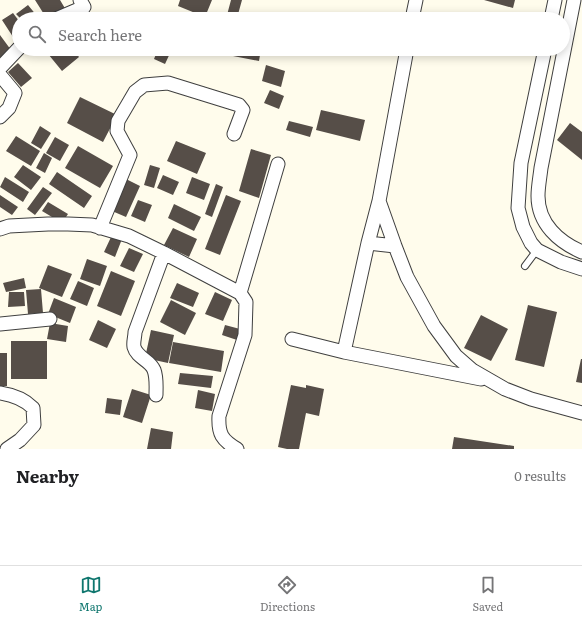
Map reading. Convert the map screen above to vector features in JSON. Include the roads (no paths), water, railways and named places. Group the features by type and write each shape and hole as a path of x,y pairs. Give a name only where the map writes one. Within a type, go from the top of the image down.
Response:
{"street":[{"path":"72,12 84,7 80,0"},
{"path":"413,12 416,0"},
{"path":"552,12 555,0"},
{"path":"570,20 574,0"},
{"path":"0,68 12,55"},
{"path":"344,352 368,243 379,201 406,56"},
{"path":"544,56 521,163 518,208 523,227 531,243 537,250 561,262 582,269"},
{"path":"563,56 541,168 538,196 539,207 550,231 558,239 582,252"},
{"path":"0,75 15,93 9,108 0,117"},
{"path":"100,228 130,155 117,131 118,121 135,92 144,85 168,83 239,105 243,110 234,134"},
{"path":"521,163 541,168"},
{"path":"240,293 278,164"},
{"path":"379,201 394,246 407,277 434,326 456,356 472,370 505,389 531,399 582,413"},
{"path":"0,229 9,226 68,224 92,225 129,236 240,293 246,302 245,335 219,416 218,426 222,438 237,449"},
{"path":"368,243 394,246"},
{"path":"561,262 569,246"},
{"path":"156,395 155,371 149,363 138,354 134,346 135,332 164,253"},
{"path":"0,324 50,319"},
{"path":"292,339 344,352 489,381"},
{"path":"0,393 27,402 34,408 34,425 20,440 7,449"}],"lane":[{"path":"525,266 537,250"}]}
